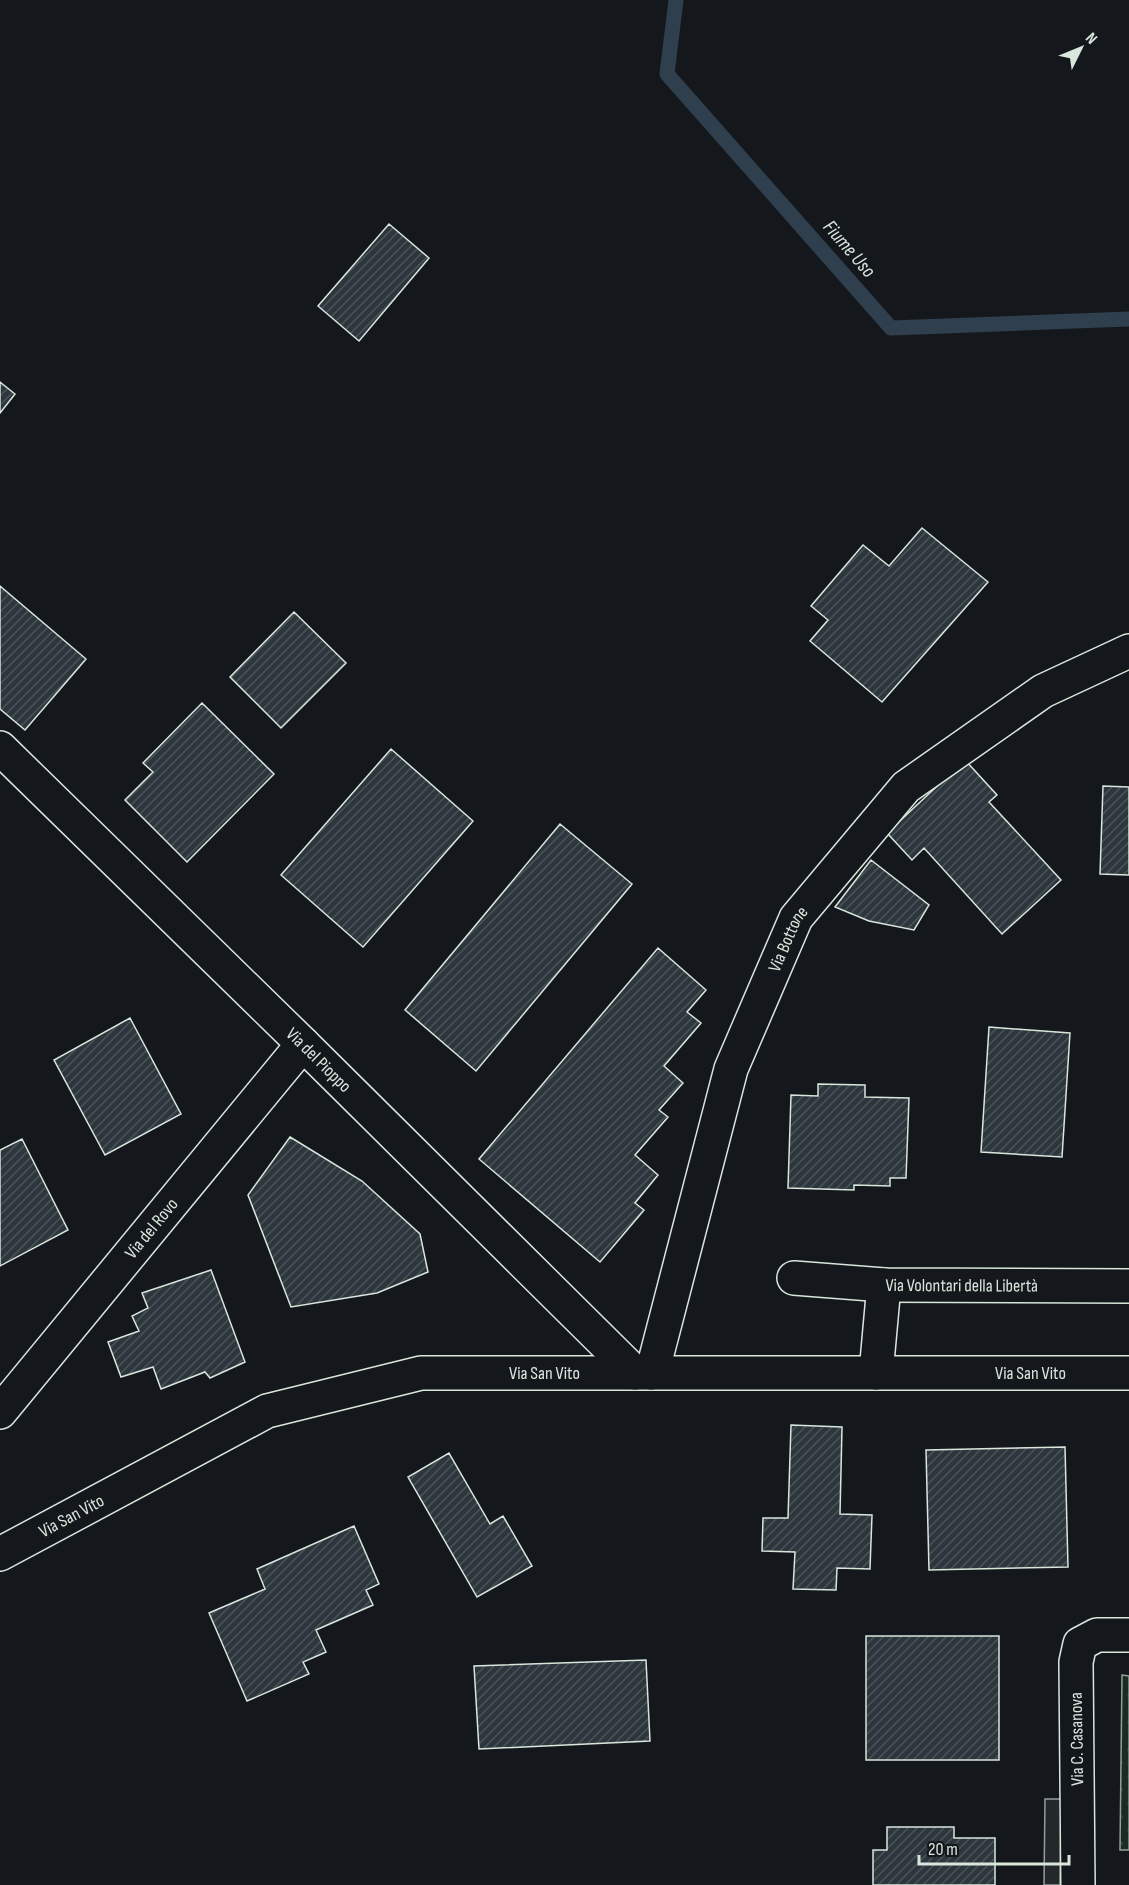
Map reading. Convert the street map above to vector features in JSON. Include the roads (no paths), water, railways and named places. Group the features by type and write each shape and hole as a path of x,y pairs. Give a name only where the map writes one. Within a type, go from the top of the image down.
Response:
{"street":[{"name":"Via Bottone","path":"644,1373 731,1069 796,918 906,787 1043,691 1129,651"},
{"name":"Via del Pioppo","path":"0,748 644,1373"},
{"name":"Via del Rovo","path":"0,1413 303,1044"},
{"name":"Via Volontari della Libertà","path":"794,1278 884,1285 1129,1286"},
{"path":"876,1373 884,1285"},
{"name":"Via San Vito","path":"0,1554 267,1411 421,1373 1129,1373"},
{"name":"Via C. Casanova","path":"1078,1885 1076,1662 1080,1644 1096,1635 1129,1635"}],"waterway":[{"name":"Fiume Uso","path":"676,0 667,74 891,328 1129,319"}]}
